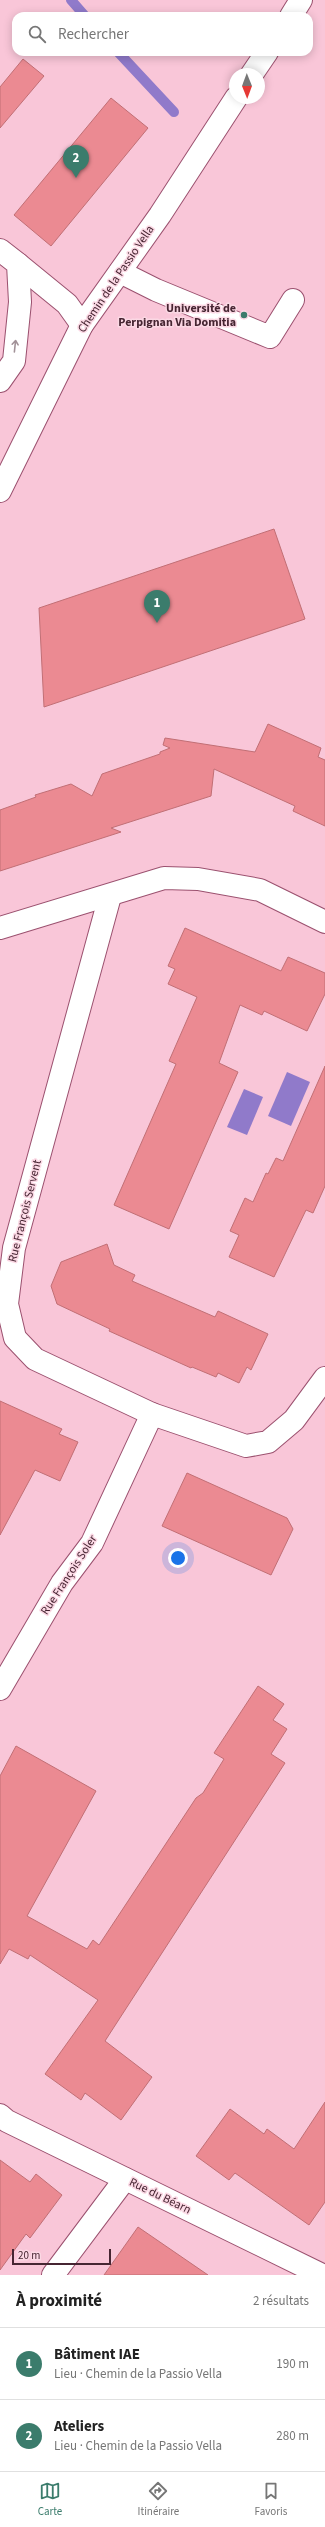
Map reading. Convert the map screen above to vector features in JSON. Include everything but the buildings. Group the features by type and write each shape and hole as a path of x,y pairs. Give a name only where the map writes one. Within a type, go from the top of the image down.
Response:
{"street":[{"path":"293,12 301,0"},
{"path":"256,68 264,56"},
{"name":"Chemin de la Passio Vella","path":"0,491 82,325 120,272 232,104"},
{"path":"0,250 67,304 82,325"},
{"path":"0,380 14,361 20,302 18,264"},
{"path":"120,272 156,290 270,338 293,300"},
{"path":"0,928 110,896 164,878 198,879 260,890 325,922"},
{"name":"Rue François Servent","path":"110,896 14,1248 8,1304 14,1338 35,1359 152,1414 246,1446 268,1442 294,1420 325,1378"},
{"name":"Rue François Soler","path":"0,1689 62,1583 92,1543 152,1414"},
{"name":"Rue du Béarn","path":"0,2115 7,2121 322,2275"},
{"path":"53,2275 125,2179"}],"shaded area":[{"path":"287,1072 310,1082 291,1126 268,1116"},
{"path":"244,1089 263,1097 247,1135 227,1127"}],"waterway":[{"path":"71,0 82,12"},
{"path":"122,56 174,112"}],"place":[{"name":"Ateliers","path":"76,178"},
{"name":"Université de Perpignan Via Domitia","path":"244,315"},
{"name":"Bâtiment IAE","path":"157,623"}]}
